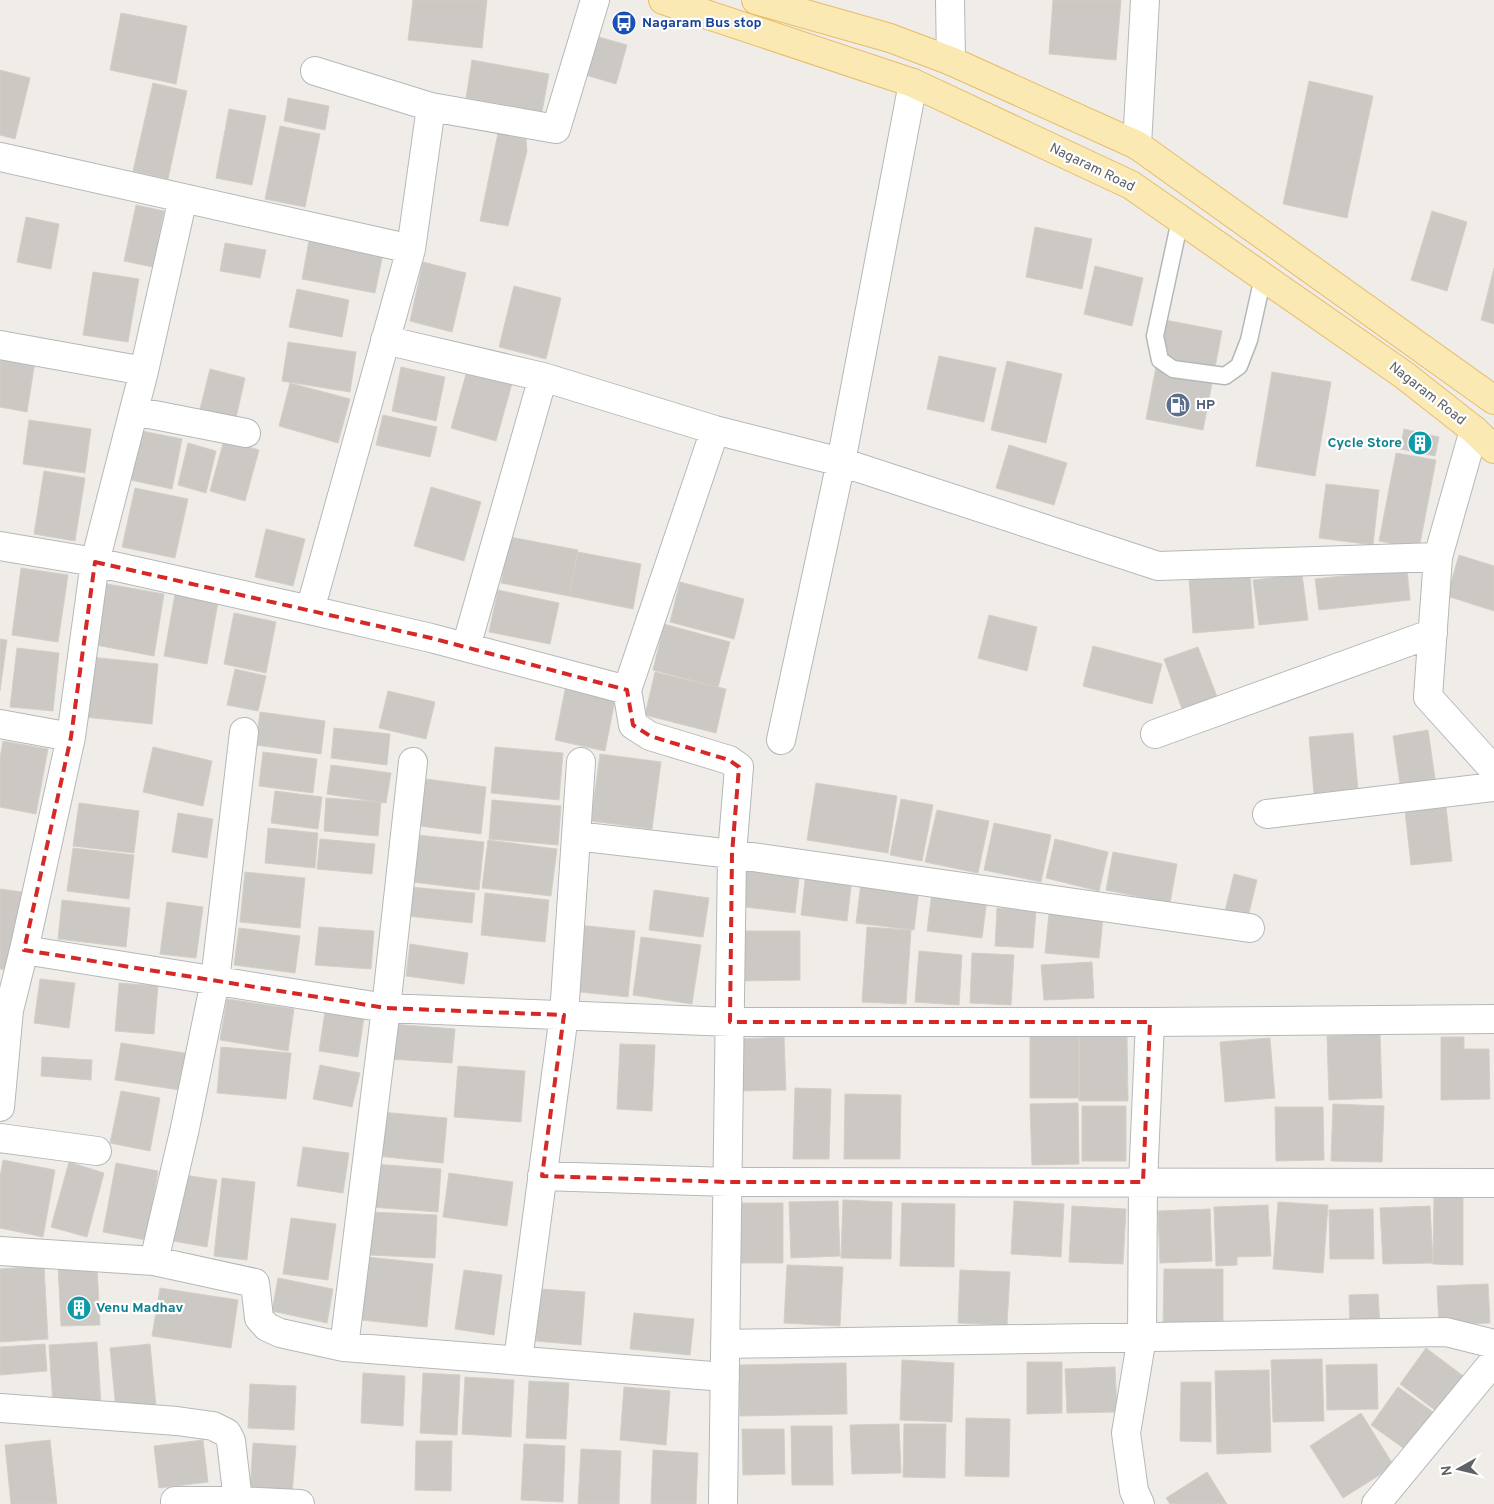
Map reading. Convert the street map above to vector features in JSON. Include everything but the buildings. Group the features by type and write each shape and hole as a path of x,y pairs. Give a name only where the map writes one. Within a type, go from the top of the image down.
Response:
{"main road":[{"name":"Nagaram Road","path":"663,0 913,83 1131,185 1404,375 1474,430 1494,449"},
{"path":"756,0 890,38 951,61 1137,145 1494,400"}],"street":[{"path":"315,71 431,107 556,129 595,0"},
{"path":"950,0 951,61"},
{"path":"1137,145 1145,0"},
{"path":"781,740 841,462 913,83"},
{"path":"310,610 411,249 431,107"},
{"path":"0,157 411,249"},
{"path":"0,1107 4,1008 24,950 71,737 95,562 144,370 183,198"},
{"path":"385,340 543,377 715,430 841,462 1158,566 1438,557"},
{"path":"0,345 144,370"},
{"path":"466,647 543,377"},
{"path":"134,410 246,433"},
{"path":"715,430 627,690 633,725 650,736 729,760 739,767 732,854 723,1504"},
{"path":"1474,430 1438,557 1428,697 1494,770"},
{"path":"0,546 95,562 310,610 466,647 627,690"},
{"path":"1155,734 1433,633"},
{"path":"0,724 71,737"},
{"path":"154,1260 215,980 244,732"},
{"path":"344,1347 386,1008 413,762"},
{"path":"518,1360 564,1015 581,762"},
{"path":"1267,814 1494,787"},
{"path":"576,836 732,854 1250,928"},
{"path":"24,950 386,1008 730,1022 1150,1022 1494,1019"},
{"path":"1140,1504 1134,1491 1126,1433 1142,1337 1143,1182 1150,1022"},
{"path":"0,1138 97,1151"},
{"path":"542,1176 728,1182 1494,1183"},
{"path":"0,1251 154,1260 255,1283 259,1318 267,1327 280,1332 344,1347 725,1378"},
{"path":"725,1344 1446,1332 1494,1344"},
{"path":"1376,1504 1494,1361"},
{"path":"0,1408 177,1421 213,1426 227,1432 231,1441 238,1501"},
{"path":"175,1504 175,1500 300,1504"}],"lane":[{"path":"1180,220 1155,336 1160,360 1174,368 1225,376 1239,366 1249,340 1263,277"}],"highlighted area":[{"path":"95,562 431,638 627,690 633,725 650,736 729,760 739,767 732,854 730,1022 1150,1022 1143,1182 728,1182 542,1176 564,1015 386,1008 24,950 71,737"}],"place":[{"name":"Nagaram Bus stop","path":"624,23"},
{"name":"HP","path":"1178,405"},
{"name":"Cycle Store","path":"1420,443"},
{"name":"Venu Madhav","path":"79,1308"}]}
